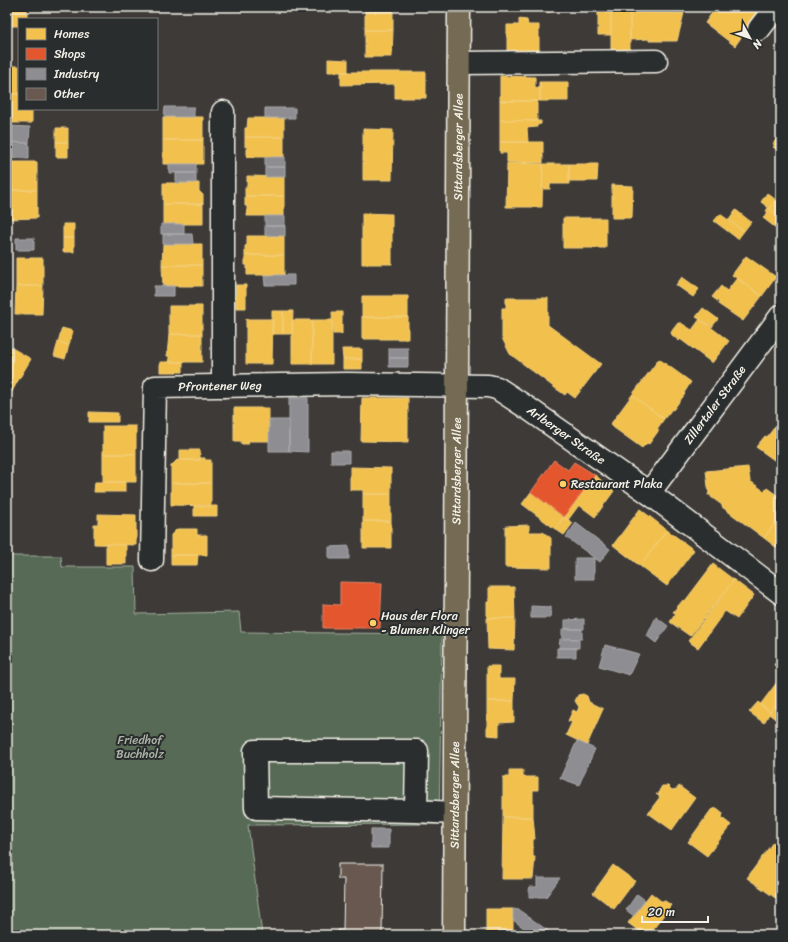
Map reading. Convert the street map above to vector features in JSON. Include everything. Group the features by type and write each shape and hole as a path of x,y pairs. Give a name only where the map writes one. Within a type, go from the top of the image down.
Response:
{"main road":[{"name":"Sittardsberger Allee","path":"454,935 459,7"}],"street":[{"path":"759,29 776,7"},
{"path":"459,63 656,61"},
{"path":"223,112 223,386"},
{"name":"Zillertaler Straße","path":"649,493 781,316"},
{"name":"Pfrontener Weg","path":"152,560 155,387 347,384 457,385"},
{"name":"Arlberger Straße","path":"457,385 488,386 497,388 649,493 781,593"},
{"path":"416,811 417,751 255,751 256,808 454,813"}],"green space":[{"name":"Friedhof Buchholz","path":"7,556 61,556 62,567 135,567 136,614 239,612 241,632 442,634 439,824 248,825 262,935 7,935"}],"building: Homes":[{"path":"7,7 27,7 27,18 18,18 18,26 7,26"},
{"path":"365,7 393,7 393,30 365,30"},
{"path":"531,7 551,7 551,12 531,11"},
{"path":"716,7 763,7 735,46 705,23"},
{"path":"598,12 611,12 611,35 598,35"},
{"path":"611,12 630,12 630,55 611,55"},
{"path":"630,12 684,13 677,41 649,41 649,39 630,40"},
{"path":"519,19 527,20 528,25 539,25 539,53 507,53 507,25 519,25"},
{"path":"365,30 393,30 392,57 365,57"},
{"path":"328,59 348,60 348,72 328,72"},
{"path":"7,66 18,66 18,94 7,94"},
{"path":"341,72 426,72 426,98 395,98 395,84 341,85"},
{"path":"500,76 535,77 535,87 539,88 540,82 540,101 500,101"},
{"path":"540,82 568,82 568,101 540,101"},
{"path":"7,94 18,94 18,110 32,110 32,123 7,123"},
{"path":"500,101 537,101 537,121 500,120"},
{"path":"163,117 203,117 203,140 163,140"},
{"path":"248,118 284,118 284,137 245,137 245,128 247,128"},
{"path":"500,120 541,121 541,124 537,125 537,127 527,128 528,142 500,142"},
{"path":"56,128 68,128 68,142 56,142"},
{"path":"363,129 393,130 392,180 363,180"},
{"path":"780,134 781,150 780,149 779,151 773,147 775,145 773,144"},
{"path":"245,137 284,137 284,157 247,157"},
{"path":"163,140 203,140 203,164 163,164"},
{"path":"56,142 68,142 68,157 56,157"},
{"path":"500,142 543,142 543,163 507,162 507,153 500,153"},
{"path":"9,162 37,162 37,190 9,190"},
{"path":"507,163 543,164 542,207 506,207"},
{"path":"543,164 569,164 569,184 550,184 550,189 542,189"},
{"path":"569,164 598,164 597,181 569,181"},
{"path":"247,176 284,177 284,196 245,196"},
{"path":"163,183 199,183 199,191 203,195 203,204 163,204"},
{"path":"612,185 633,186 632,218 612,218"},
{"path":"9,190 37,190 37,218 9,219"},
{"path":"767,193 776,200 770,209 761,202"},
{"path":"245,196 284,196 284,216 247,216"},
{"path":"776,200 781,203 781,217 770,209"},
{"path":"163,204 203,204 203,224 163,224"},
{"path":"768,208 781,217 781,232 763,218 768,212 766,211"},
{"path":"736,210 751,222 744,231 729,220"},
{"path":"362,213 392,214 392,264 362,264"},
{"path":"720,214 744,231 738,239 714,221"},
{"path":"563,218 606,218 606,248 563,248"},
{"path":"63,224 74,224 74,238 63,238"},
{"path":"247,236 284,236 284,255 245,255"},
{"path":"63,238 74,238 74,252 63,252"},
{"path":"163,244 202,244 202,265 162,265"},
{"path":"245,255 284,255 284,275 247,275"},
{"path":"746,256 776,277 762,296 732,275"},
{"path":"16,258 43,258 43,286 16,286"},
{"path":"162,265 202,265 202,286 163,286"},
{"path":"682,277 699,289 693,297 676,285"},
{"path":"737,278 762,296 743,321 718,304 719,302 712,297 721,286 727,291"},
{"path":"236,285 246,285 246,308 236,308"},
{"path":"16,286 43,286 42,314 15,314"},
{"path":"362,296 408,296 408,317 362,317"},
{"path":"506,298 548,298 548,325 601,364 575,398 567,392 565,395 510,354 502,338 502,308 506,308"},
{"path":"169,306 202,306 202,334 169,334"},
{"path":"703,308 718,319 712,327 696,317"},
{"path":"272,311 283,311 283,334 272,334"},
{"path":"283,311 293,311 292,334 283,334"},
{"path":"332,312 342,312 342,334 333,334"},
{"path":"362,317 408,317 408,339 362,339"},
{"path":"246,319 273,319 272,364 246,364"},
{"path":"700,319 729,341 712,363 680,339 679,341 672,335 671,332 678,323 681,323 692,330"},
{"path":"292,320 312,320 312,364 292,364"},
{"path":"312,320 332,320 332,364 312,364"},
{"path":"62,328 73,331 69,345 58,342"},
{"path":"169,334 202,334 202,362 169,362 169,356 167,356"},
{"path":"58,342 69,345 65,359 54,356"},
{"path":"7,345 31,359 16,384 7,379"},
{"path":"342,349 362,349 362,359 343,359"},
{"path":"343,359 362,359 362,369 343,369"},
{"path":"659,359 691,382 684,393 685,394 664,419 632,395"},
{"path":"160,362 183,362 183,372 160,372"},
{"path":"7,379 16,384 7,401"},
{"path":"632,395 664,419 657,429 659,430 649,444 647,443 642,448 610,425"},
{"path":"362,398 408,398 408,442 361,441"},
{"path":"234,408 269,408 269,441 248,441 249,444 241,444 241,441 234,441"},
{"path":"89,412 118,413 118,422 89,422"},
{"path":"781,419 781,465 756,447 765,436 767,437"},
{"path":"103,426 136,426 136,454 103,454"},
{"path":"180,450 200,450 200,460 180,460"},
{"path":"103,454 136,454 136,482 103,482"},
{"path":"200,458 211,460 211,483 171,483 171,466 177,460 200,460"},
{"path":"350,467 391,468 391,494 363,494 363,490 350,490"},
{"path":"748,467 750,481 764,491 767,488 781,498 781,515 764,538 722,507 722,505 711,497 711,495 708,495 706,471"},
{"path":"595,475 614,491 595,517 579,505 568,520 564,517"},
{"path":"95,482 125,482 125,492 94,492"},
{"path":"171,483 211,483 211,506 171,505"},
{"path":"531,492 564,517 555,529 522,504"},
{"path":"363,494 391,494 391,521 363,521"},
{"path":"194,506 217,506 217,516 194,516"},
{"path":"640,509 667,530 640,566 613,545"},
{"path":"98,514 136,515 136,545 94,544 94,524 98,524"},
{"path":"781,515 781,551 764,538"},
{"path":"564,517 573,523 564,535 555,529"},
{"path":"363,521 391,521 391,548 363,548"},
{"path":"529,525 529,532 543,532 551,538 551,568 505,567 505,526"},
{"path":"177,529 197,529 197,535 207,535 207,555 171,555 171,535"},
{"path":"667,530 694,550 667,586 640,566"},
{"path":"106,544 126,545 126,564 106,564"},
{"path":"171,555 198,555 197,565 171,565"},
{"path":"713,564 734,580 690,636 670,622 676,613 673,612 683,600 685,601"},
{"path":"734,580 754,595 737,619 725,611 698,648 688,641"},
{"path":"489,587 514,587 515,618 487,618"},
{"path":"487,618 515,618 514,650 488,649"},
{"path":"781,655 781,670 774,665"},
{"path":"487,666 499,666 499,679 515,679 514,701 487,701"},
{"path":"781,677 781,698 770,712 760,705"},
{"path":"583,694 587,696 589,702 603,709 587,745 566,735 572,722 568,721 573,710 577,712 579,707 575,701 578,695"},
{"path":"781,698 781,719 779,722 769,714"},
{"path":"487,701 514,701 514,722 499,723 499,736 487,735"},
{"path":"758,702 770,712 764,723 749,712"},
{"path":"509,770 523,770 523,777 538,777 538,790 533,790 533,817 503,817 503,777 509,777"},
{"path":"662,786 668,786 672,790 677,789 679,786 695,798 672,830 648,813 660,797 656,794 661,795 659,794 659,791"},
{"path":"717,808 723,813 722,818 731,825 707,856 688,842 711,810"},
{"path":"503,817 533,817 535,839 533,839 533,857 535,857 533,879 502,879"},
{"path":"773,842 781,848 781,902 747,878"},
{"path":"613,865 635,881 614,909 593,893"},
{"path":"651,893 661,901 665,901 671,905 649,935 640,935 639,931 628,923"},
{"path":"486,909 513,909 513,935 486,935"}],"building: Shops":[{"name":"Restaurant Plaka","path":"554,460 568,470 574,462 595,475 564,517 531,492"},
{"path":"340,582 382,583 380,628 323,628 323,604 340,605"}],"building: Industry":[{"path":"165,107 194,107 194,117 164,117"},
{"path":"265,108 295,108 295,118 265,118"},
{"path":"9,126 30,127 29,143 9,142"},
{"path":"9,142 29,143 29,159 9,158"},
{"path":"265,157 285,157 285,167 265,167"},
{"path":"169,164 196,164 196,173 169,173"},
{"path":"265,167 285,167 285,177 265,177"},
{"path":"176,173 196,173 196,183 176,183"},
{"path":"265,216 285,216 285,226 265,226"},
{"path":"161,224 184,224 184,234 161,234"},
{"path":"265,226 285,226 285,236 265,235"},
{"path":"163,234 192,234 193,244 163,244"},
{"path":"16,238 34,238 34,250 16,250"},
{"path":"264,275 294,275 294,285 265,285"},
{"path":"154,286 174,286 174,296 154,296"},
{"path":"389,348 408,348 408,358 389,358"},
{"path":"389,358 408,358 408,367 389,367"},
{"path":"289,398 308,398 308,452 289,451"},
{"path":"269,420 289,420 289,451 269,451"},
{"path":"331,451 349,451 349,463 331,463"},
{"path":"576,523 610,549 600,562 566,537"},
{"path":"349,546 349,559 329,559 329,547"},
{"path":"575,558 594,558 594,579 575,579"},
{"path":"531,606 551,607 551,618 531,618"},
{"path":"656,617 668,626 656,643 647,636"},
{"path":"584,619 584,629 565,629 565,620"},
{"path":"562,629 582,629 582,639 562,638"},
{"path":"560,639 579,639 579,648 559,648"},
{"path":"605,645 639,654 629,675 599,666"},
{"path":"557,648 576,648 576,657 557,657"},
{"path":"577,741 595,749 579,785 560,778"},
{"path":"371,829 389,829 389,848 371,848"},
{"path":"537,878 560,878 546,897 529,897 529,887 537,887"},
{"path":"637,894 645,900 634,916 626,910"},
{"path":"513,909 519,910 551,933 550,935 533,935 513,920"}],"building: Other":[{"path":"338,864 383,864 382,935 338,935 338,930 343,930 344,879 338,879"}],"place":[{"name":"Restaurant Plaka","path":"563,484"},
{"name":"Haus der Flora - Blumen Klinger","path":"373,623"}]}
